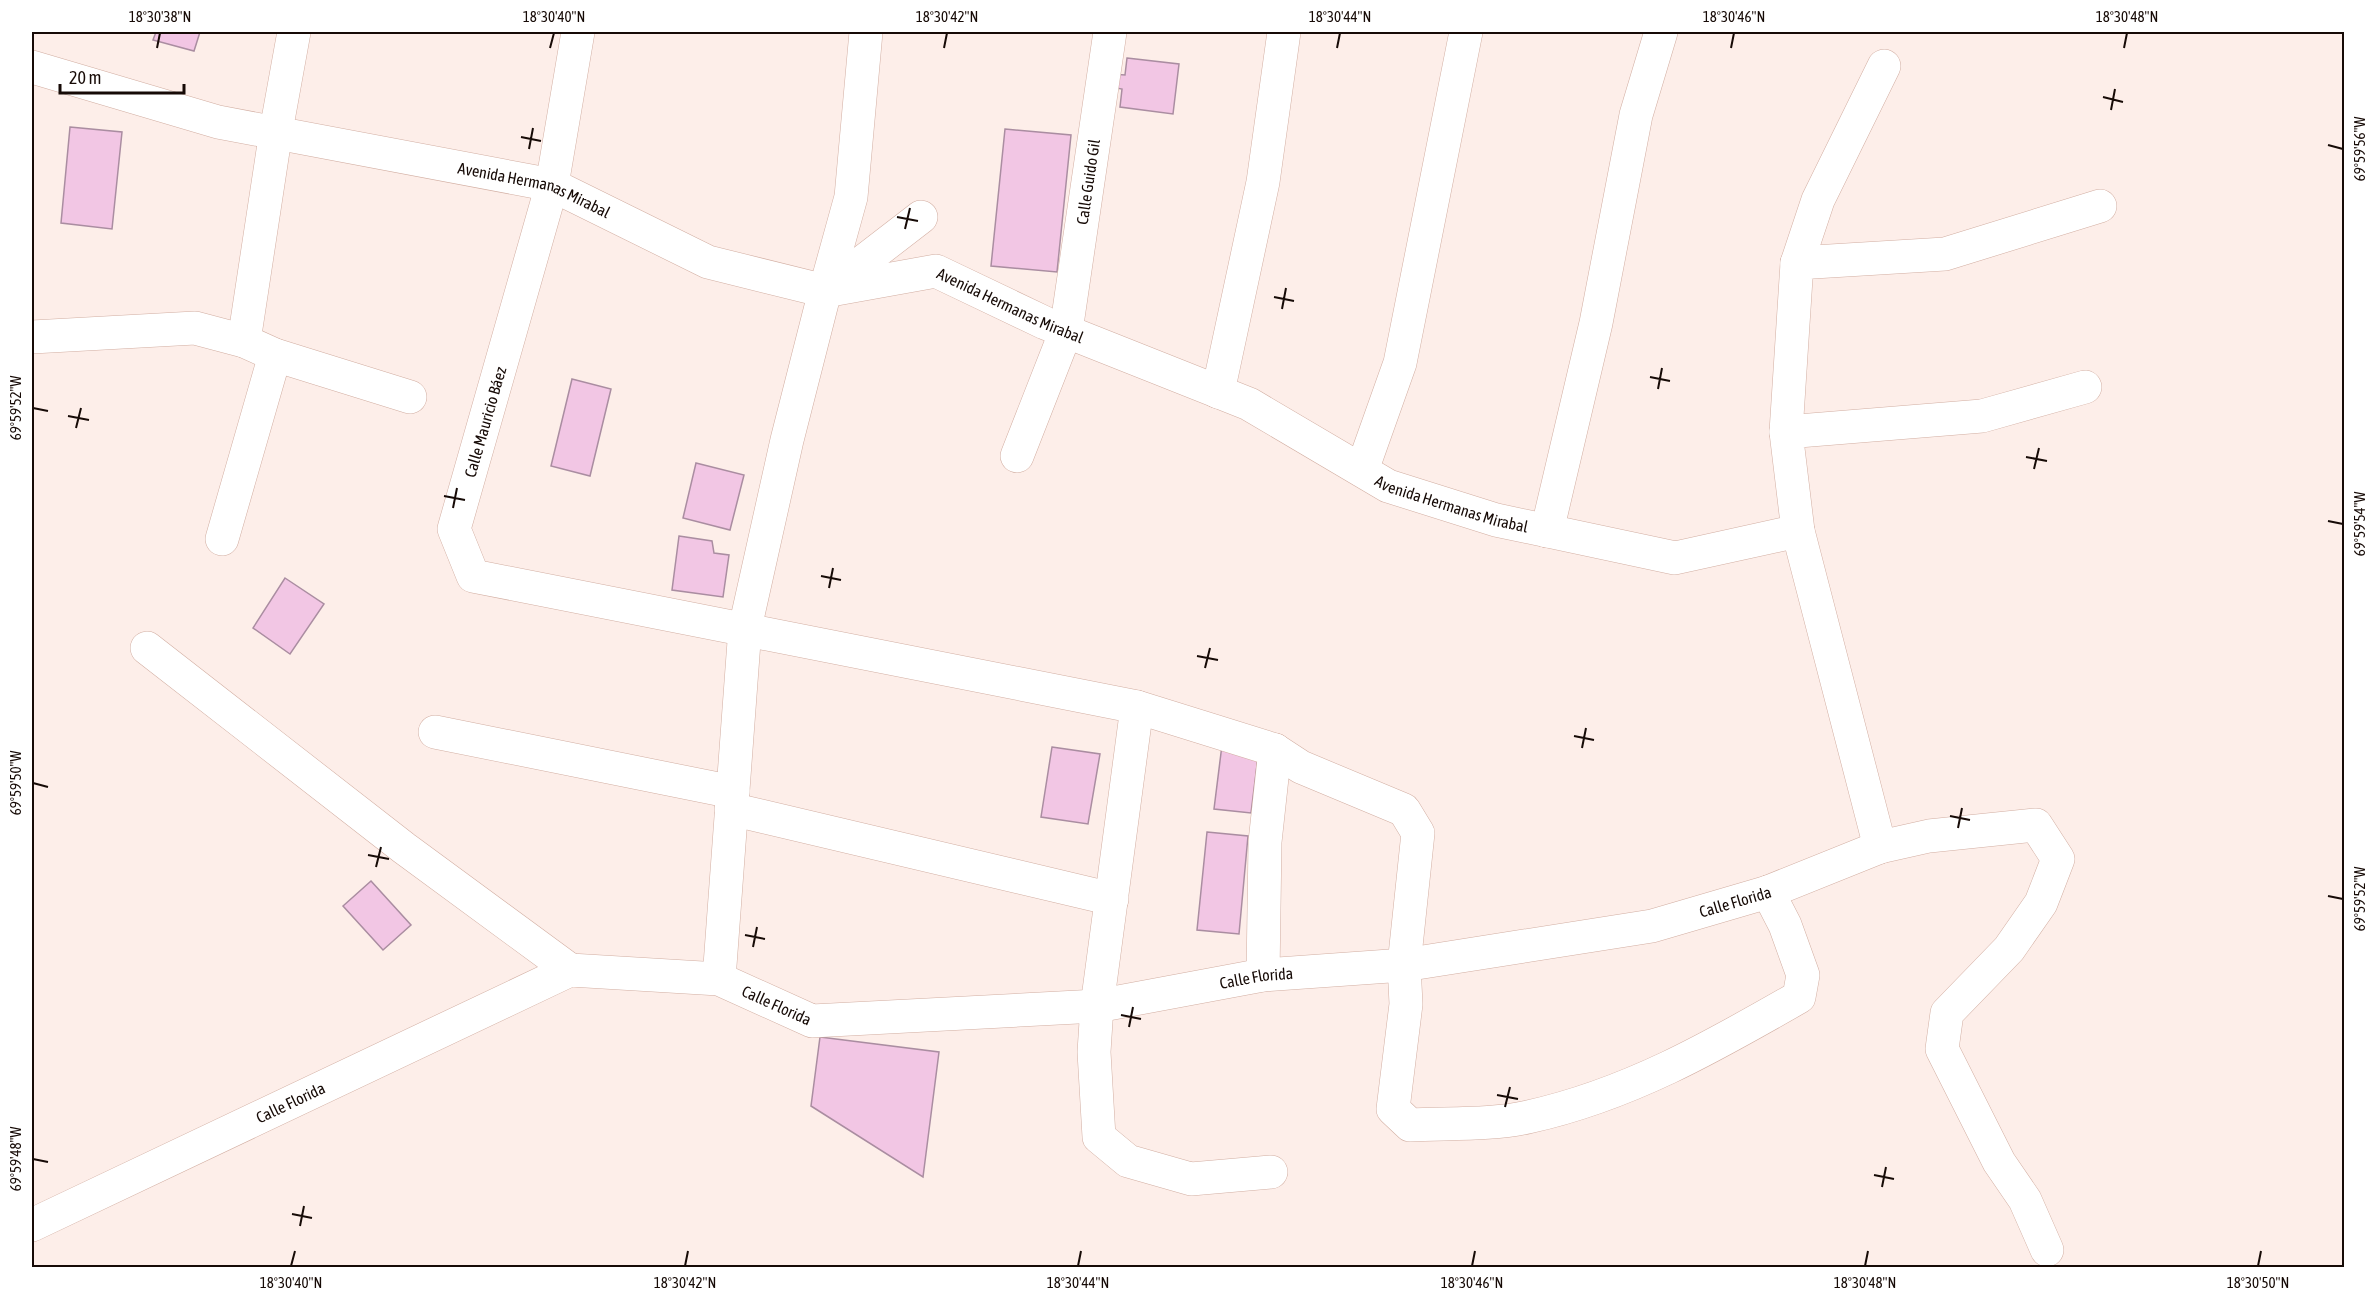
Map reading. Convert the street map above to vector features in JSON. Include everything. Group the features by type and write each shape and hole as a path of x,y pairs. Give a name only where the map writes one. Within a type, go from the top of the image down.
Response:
{"street":[{"path":"244,341 276,131 294,32"},
{"name":"Calle Mauricio Báez","path":"578,32 552,184 454,529 473,576 745,628"},
{"path":"719,979 745,628 787,440 851,197 866,32"},
{"name":"Calle Guido Gil","path":"1017,456 1066,331 1110,32"},
{"path":"1218,392 1263,182 1284,32"},
{"path":"1362,470 1400,363 1466,32"},
{"path":"1547,531 1596,323 1636,115 1661,32"},
{"path":"1880,847 1798,531 1786,432 1797,263 1818,200 1884,66"},
{"name":"Avenida Hermanas Mirabal","path":"32,68 218,122 552,184 708,262 825,291 936,271 1066,331 1249,404 1388,486 1496,520 1675,558 1798,531"},
{"path":"1797,263 1945,254 2100,206"},
{"path":"825,291 921,217"},
{"path":"32,337 195,328 244,341 275,355 410,397"},
{"path":"222,539 275,355"},
{"path":"1786,432 1982,416 2085,387"},
{"path":"745,628 1137,707 1275,750 1301,767 1404,810 1418,833 1404,965 1406,1004 1393,1109 1410,1125 1527,1118 1620,1091 1716,1045 1799,997 1803,975 1785,925 1768,892"},
{"path":"147,648 404,848 570,970"},
{"path":"1137,707 1096,1006 1094,1052 1099,1137 1128,1161 1191,1179 1271,1172"},
{"path":"435,732 732,801 1112,899"},
{"path":"1263,975 1265,842 1275,750"},
{"name":"Calle Florida","path":"32,1225 570,970 719,979 812,1021 1096,1006 1263,975 1404,965 1652,926 1768,892 1880,847 1929,836 2036,825 2058,859 2041,903 2009,949 1947,1013 1942,1049 2000,1162 2025,1200 2047,1250"}],"building":[{"path":"156,32 200,32 194,51 153,40"},
{"path":"1127,58 1179,64 1173,114 1120,107 1122,89 1111,87 1112,74 1125,75"},
{"path":"70,127 122,132 112,229 61,223"},
{"path":"1005,129 1071,135 1057,272 991,266"},
{"path":"572,379 611,389 590,476 551,466"},
{"path":"696,463 744,475 730,530 683,518"},
{"path":"679,536 712,541 714,553 729,555 723,597 672,590"},
{"path":"285,578 324,604 290,654 253,628"},
{"path":"1222,745 1259,749 1251,813 1214,809"},
{"path":"1052,747 1100,754 1088,824 1041,817"},
{"path":"1207,832 1248,836 1239,934 1197,930"},
{"path":"371,881 411,925 383,950 343,906"},
{"path":"820,1037 939,1052 923,1177 811,1106"}]}
